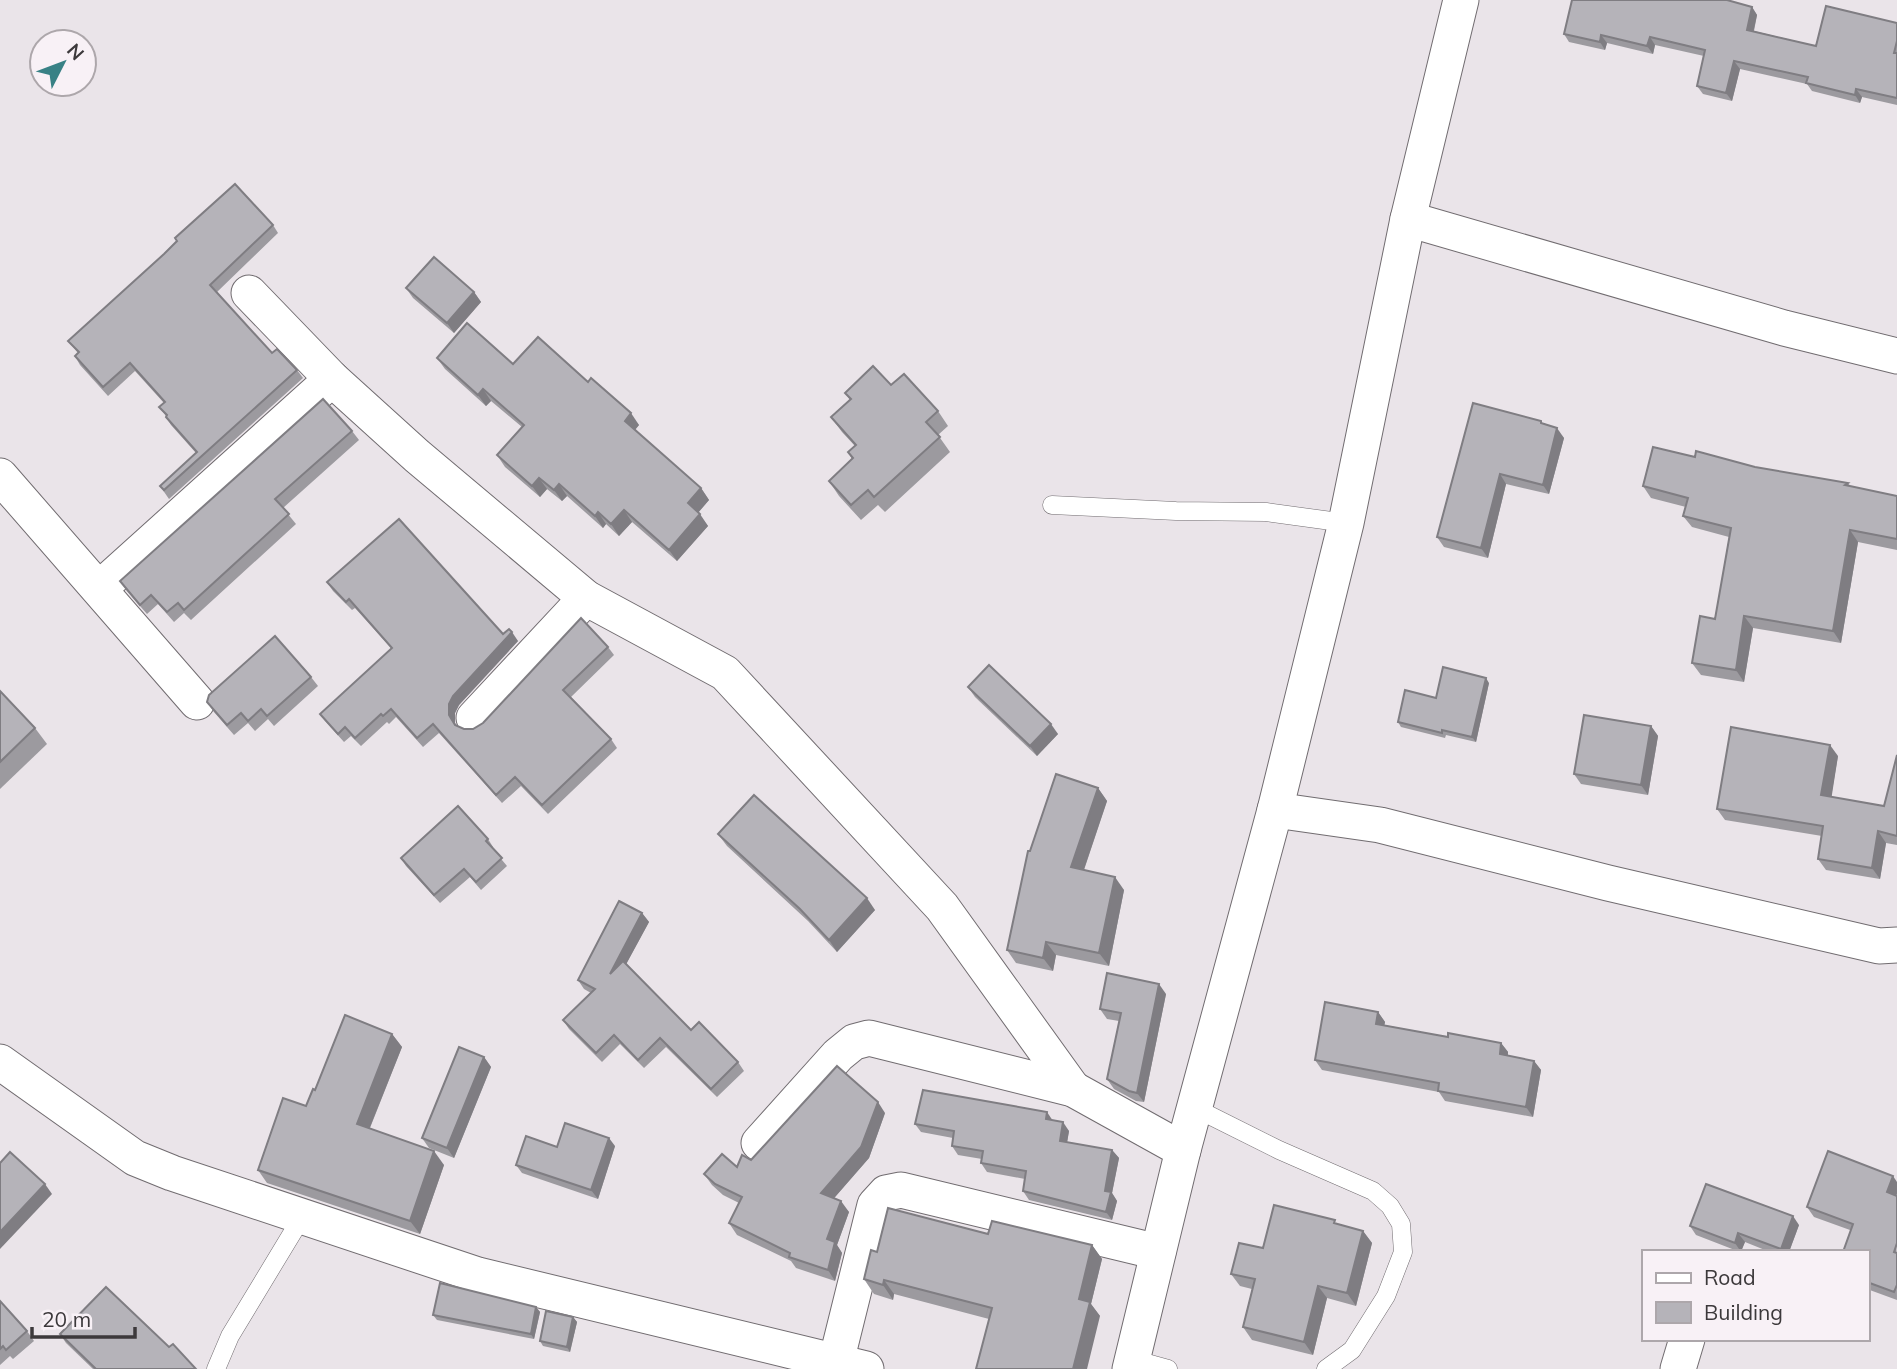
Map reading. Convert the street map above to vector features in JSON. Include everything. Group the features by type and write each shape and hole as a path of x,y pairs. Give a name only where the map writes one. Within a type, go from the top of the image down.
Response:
{"street":[{"path":"1131,1364 1183,1150 1275,810 1346,523 1408,219 1461,0"},
{"path":"1408,219 1784,328 1897,356"},
{"path":"250,293 332,379 417,456 586,598 725,673 942,907 1073,1089"},
{"path":"100,588 332,379"},
{"path":"0,476 197,702"},
{"path":"474,718 586,598"},
{"path":"1275,810 1380,825 1608,883 1879,946 1897,945"},
{"path":"759,1143 838,1055 854,1042 869,1038 1073,1089 1183,1150"},
{"path":"0,1062 135,1158 172,1173 478,1275 851,1365 875,1205 887,1194 901,1190 1158,1252"},
{"path":"1678,1369 1686,1341"}],"lane":[{"path":"1052,505 1266,512 1346,523"},
{"path":"1195,1108 1279,1150 1373,1191 1390,1206 1401,1224 1403,1252 1386,1296 1352,1350 1326,1369"},
{"path":"216,1369 230,1336 302,1217"},
{"path":"1131,1364 1168,1369"}],"building":[{"path":"1572,0 1727,0 1752,7 1747,30 1816,46 1826,6 1897,23 1894,53 1897,53 1897,98 1856,89 1855,95 1806,83 1808,77 1734,61 1726,93 1697,86 1705,50 1650,37 1647,46 1601,35 1600,42 1564,34"},
{"path":"235,184 273,225 210,285 272,353 277,349 297,370 164,490 160,486 197,452 159,407 165,402 130,363 103,387 75,356 79,352 68,341 164,254 177,241 175,238"},
{"path":"434,257 474,292 447,323 406,288"},
{"path":"467,323 513,364 538,337 588,382 591,378 631,413 625,421 701,488 688,503 700,514 669,550 624,510 611,524 598,512 595,516 559,484 554,490 539,478 532,486 497,455 524,425 483,389 478,395 437,358"},
{"path":"873,366 891,385 904,374 938,411 926,422 940,437 874,497 868,490 851,505 829,481 853,458 848,452 856,445 831,417 851,399 845,393"},
{"path":"323,399 352,431 275,499 289,514 184,610 178,603 167,612 151,595 140,605 120,581"},
{"path":"1473,403 1541,421 1557,428 1543,485 1500,474 1481,548 1437,537"},
{"path":"1653,447 1695,457 1696,451 1755,467 1848,483 1845,485 1897,496 1897,539 1850,530 1833,631 1744,616 1736,670 1692,663 1700,616 1715,619 1731,528 1683,516 1688,498 1643,486"},
{"path":"399,519 503,634 509,629 512,632 453,696 449,704 449,715 455,725 473,729 483,723 581,618 608,647 563,690 611,739 542,805 515,777 496,795 433,724 417,738 391,709 383,716 381,714 355,738 345,727 338,734 320,714 392,648 349,599 346,602 327,582"},
{"path":"275,636 311,677 267,716 261,709 248,721 241,713 227,725 207,702 209,695"},
{"path":"989,665 1051,724 1030,746 968,687"},
{"path":"1443,667 1486,678 1472,737 1398,722 1405,690 1436,698"},
{"path":"0,691 35,728 0,762"},
{"path":"1584,715 1651,726 1641,785 1574,774"},
{"path":"1731,727 1830,745 1821,795 1884,806 1897,755 1897,836 1878,831 1872,868 1818,859 1823,826 1717,809"},
{"path":"1056,774 1098,788 1071,867 1115,877 1099,953 1046,942 1043,958 1007,950 1028,851"},
{"path":"754,795 867,898 829,940 800,909 718,834"},
{"path":"458,806 502,858 476,882 464,869 434,895 401,858"},
{"path":"619,901 642,913 610,974 623,961 691,1030 699,1022 738,1062 711,1089 660,1038 638,1060 614,1035 596,1053 563,1020 595,989 578,980"},
{"path":"1107,973 1159,984 1137,1093 1107,1079 1121,1013 1100,1009"},
{"path":"1325,1002 1378,1012 1376,1024 1501,1043 1500,1054 1534,1061 1526,1107 1438,1091 1439,1083 1315,1060"},
{"path":"345,1015 392,1034 357,1124 434,1151 410,1221 258,1170 283,1098 306,1106"},
{"path":"459,1047 484,1057 447,1148 422,1138"},
{"path":"837,1066 878,1102 861,1147 821,1193 841,1201 827,1239 835,1242 828,1270 789,1257 790,1253 729,1223 742,1197 715,1184 704,1174 722,1154 737,1167 742,1155 751,1160"},
{"path":"923,1090 1047,1112 1046,1119 1063,1122 1060,1141 1112,1150 1105,1191 1111,1192 1106,1212 1023,1191 1026,1171 981,1163 983,1151 952,1146 954,1131 915,1124"},
{"path":"565,1123 609,1138 591,1190 516,1165 526,1136 557,1147"},
{"path":"1828,1151 1893,1176 1887,1192 1897,1196 1897,1243 1894,1252 1897,1253 1897,1285 1894,1292 1869,1283 1869,1250 1844,1250 1853,1224 1807,1207"},
{"path":"10,1152 45,1184 0,1232 0,1163"},
{"path":"1706,1184 1793,1216 1781,1249 1738,1233 1735,1243 1690,1226"},
{"path":"1274,1205 1335,1220 1334,1223 1363,1231 1347,1293 1318,1286 1304,1342 1243,1327 1255,1279 1231,1274 1239,1243 1263,1248"},
{"path":"888,1208 988,1234 992,1221 1092,1245 1079,1299 1090,1302 1073,1369 976,1369 992,1308 884,1280 883,1285 864,1279 871,1250 877,1252"},
{"path":"440,1283 536,1307 531,1334 433,1315"},
{"path":"106,1287 169,1347 173,1344 196,1369 96,1369 60,1334"},
{"path":"0,1301 27,1331 6,1350 3,1346 0,1349"},
{"path":"546,1311 573,1317 567,1347 540,1341"}]}
